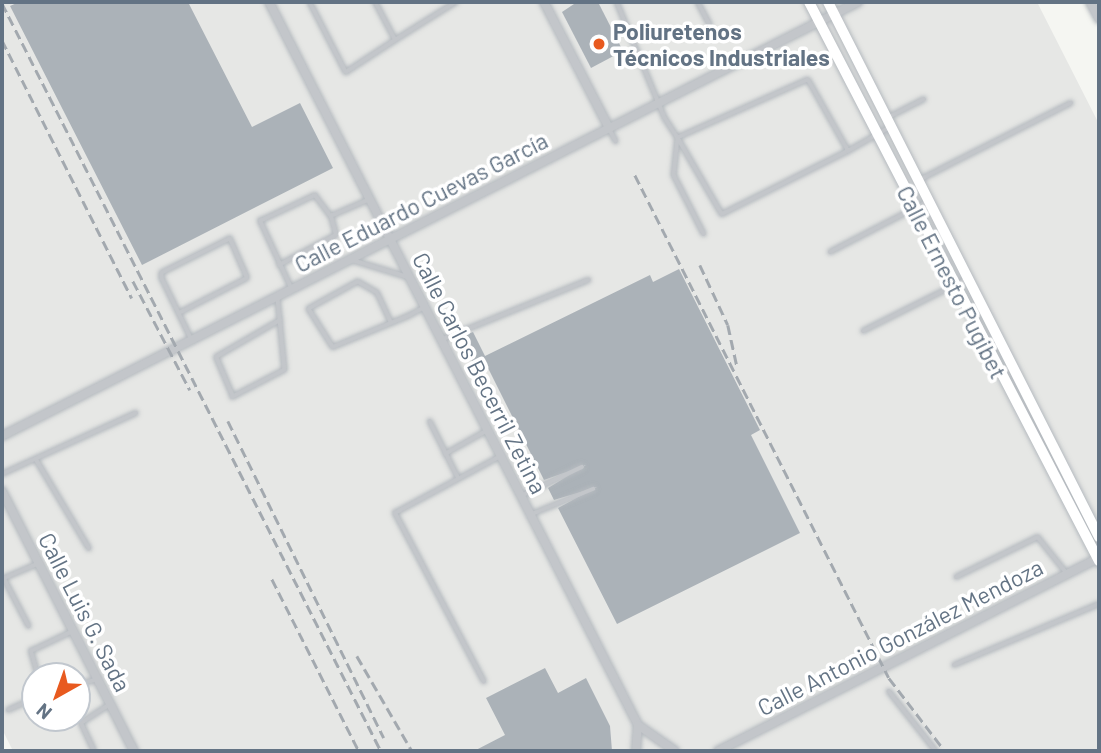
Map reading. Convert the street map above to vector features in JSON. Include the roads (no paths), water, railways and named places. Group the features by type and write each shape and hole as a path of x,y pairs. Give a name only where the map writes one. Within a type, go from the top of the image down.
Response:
{"street":[{"name":"Calle Carlos Becerril Zetina","path":"269,2 638,725 675,751"},
{"path":"544,2 609,128"},
{"name":"Calle Ernesto Pugibet","path":"809,2 877,133 951,286 1098,559"},
{"name":"Calle Ernesto Pugibet","path":"828,2 1099,537"},
{"name":"Calle Eduardo Cuevas García","path":"2,436 858,2"},
{"path":"1090,2 1099,19"},
{"path":"983,346 999,339"},
{"name":"Calle Luis G. Sada","path":"2,491 134,751"},
{"name":"Calle Antonio González Mendoza","path":"719,751 1098,559"},
{"path":"636,751 638,725"}],"lane":[{"path":"310,2 346,72 456,2"},
{"path":"374,2 395,40"},
{"path":"617,2 678,138 724,215 848,151 924,99"},
{"path":"698,2 710,25"},
{"path":"678,138 808,80 848,151"},
{"path":"919,180 1071,103"},
{"path":"609,128 616,141"},
{"path":"678,138 674,175 704,234"},
{"path":"279,265 336,235 331,216 315,195 260,220 279,265 292,289"},
{"path":"331,216 370,199"},
{"path":"830,252 929,201"},
{"path":"179,313 247,278 232,240 163,270 179,313 191,340"},
{"path":"351,259 410,278"},
{"path":"863,331 967,279"},
{"path":"442,341 588,280"},
{"path":"391,323 377,293 358,282 309,309 330,347 391,323 425,307"},
{"path":"278,297 285,370 233,397 216,357 280,320"},
{"path":"2,474 136,413"},
{"path":"430,421 458,477"},
{"path":"445,454 488,430"},
{"path":"484,682 394,515 458,477 501,456"},
{"path":"36,459 89,548"},
{"path":"521,496 582,467"},
{"path":"530,514 593,489"},
{"path":"956,578 1038,537 1067,574"},
{"path":"29,626 3,578 39,563"},
{"path":"954,665 1099,604"},
{"path":"34,662 31,651 73,631"},
{"path":"91,681 98,679"},
{"path":"889,691 936,751"},
{"path":"8,710 21,704"},
{"path":"94,751 81,723 110,704"}],"railway":[{"path":"2,3 381,751"},
{"path":"2,40 132,298"},
{"path":"635,175 889,678 945,751"},
{"path":"700,265 728,325 737,366"},
{"path":"133,281 190,390"},
{"path":"228,421 384,738"},
{"path":"272,579 359,751"},
{"path":"357,656 412,751"}],"place":[{"name":"Poliuretenos Técnicos Industriales","path":"599,44"}]}
